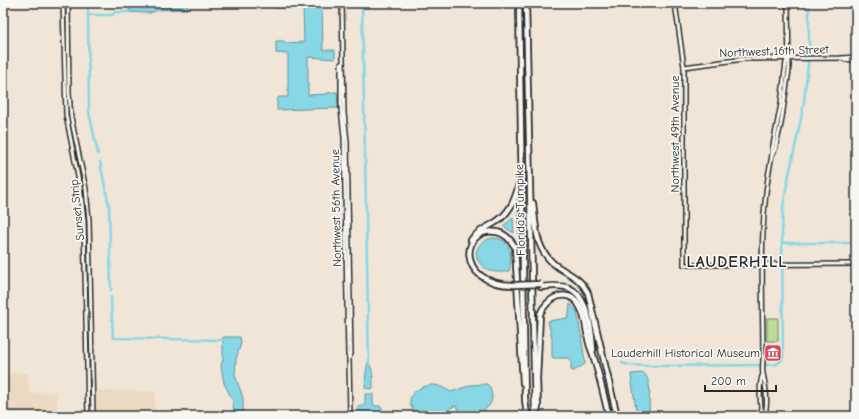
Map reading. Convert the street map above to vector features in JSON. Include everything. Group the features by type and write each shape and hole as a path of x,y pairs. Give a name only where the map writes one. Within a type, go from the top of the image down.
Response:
{"highway":[{"name":"Florida's Turnpike","path":"519,3 525,398 527,416"},
{"name":"Florida's Turnpike","path":"526,3 535,415"},
{"path":"521,169 516,196 510,209 497,222 476,234 469,244 467,252 469,265 479,278 496,286 564,284 578,290 587,303 596,332 617,416"},
{"path":"530,184 534,223 539,241 544,252 552,261 583,283 590,298 596,332"},
{"path":"514,286 490,281 480,276 474,269 470,261 469,253 473,242 479,236 490,232 499,232 508,237 515,247 522,378 525,398"},
{"path":"541,285 568,288 575,291 581,298 585,308 608,416"},
{"path":"535,415 538,407 537,379 539,319 546,303 556,297 563,296 570,298 579,304 583,313 589,343 594,356"},
{"path":"607,409 611,416"}],"street":[{"name":"Sunset Strip","path":"63,3 66,114 80,187 84,221 88,416"},
{"name":"Sunset Strip","path":"68,3 69,93 75,140 86,189 89,220 93,416"},
{"name":"Northwest 56th Avenue","path":"342,3 340,109 344,137 350,416"},
{"name":"Northwest 49th Avenue","path":"675,3 684,66 684,265 763,264"},
{"path":"764,416 761,411 761,391 763,374 763,264 765,196 772,154 775,150 789,62 788,3"},
{"name":"Northwest 16th Street","path":"684,66 732,60 856,58"},
{"path":"70,141 75,140"},
{"path":"763,264 856,264"}],"shaded area":[{"path":"3,373 28,373 29,393 57,392 57,416 3,416"},
{"path":"95,391 155,391 155,416 96,416"}],"green space":[{"path":"767,318 778,318 778,341 767,341"}],"water":[{"path":"130,3 188,3 187,9 158,10 150,13 129,12"},
{"path":"274,3 322,3 323,50 335,50 335,59 308,57 308,95 337,92 338,108 277,110 277,100 279,97 288,97 288,54 276,53 276,41 284,41 285,43 304,42 303,6 284,6 284,8 274,8"},
{"path":"513,218 514,233 503,226"},
{"path":"492,238 503,241 507,244 511,259 509,271 498,272 489,270 482,266 478,260 476,254 478,247 483,242"},
{"path":"570,304 577,311 585,361 585,364 574,371 571,370 571,360 569,358 553,358 552,338 548,321 568,318"},
{"path":"223,337 240,337 241,343 236,359 235,375 243,398 243,416 234,416 233,401 224,383 221,366 223,359"},
{"path":"368,362 371,367 372,374 373,388 371,389 365,388"},
{"path":"644,373 650,388 650,416 637,416 631,374"},
{"path":"487,384 492,394 491,401 486,409 481,412 471,414 460,413 456,406 454,406 449,409 447,414 439,416 427,415 416,413 410,402 410,398 418,389 426,386 438,386 451,392 471,385"},
{"path":"365,394 373,394 373,403 375,406 380,406 382,408 383,416 357,416 358,407 365,404"}],"waterway":[{"path":"88,3 89,112 98,154"},
{"path":"362,3 369,365"},
{"path":"622,363 629,365 649,366 769,365 776,364 782,360 783,209 804,101 809,55 809,3"},
{"path":"88,15 112,15 115,12 129,12"},
{"path":"100,162 109,206 111,290"},
{"path":"782,243 856,243"},
{"path":"111,297 113,338 223,340"}],"place":[{"name":"Lauderhill Historical Museum","path":"773,353"}],"district":[{"name":"LAUDERHILL","path":"737,261"}]}
